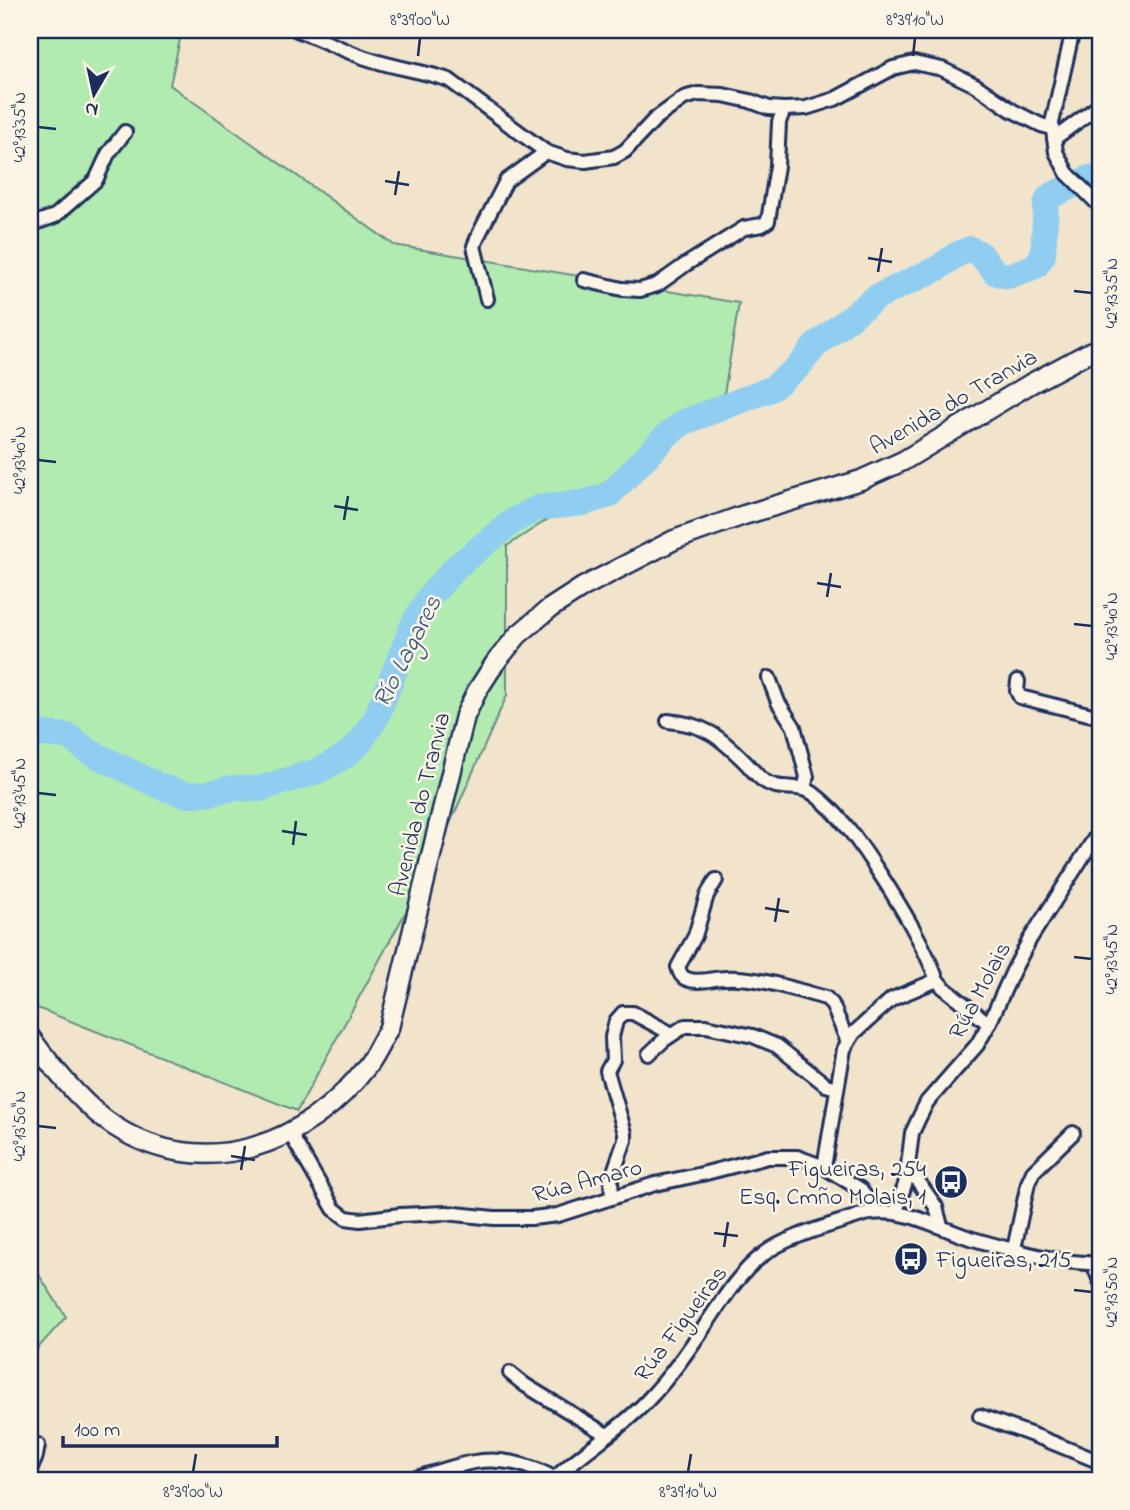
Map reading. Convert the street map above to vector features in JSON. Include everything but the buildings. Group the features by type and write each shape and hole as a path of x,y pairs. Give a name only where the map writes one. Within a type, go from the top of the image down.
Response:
{"main road":[{"name":"Avenida do Tranvia","path":"30,1037 89,1106 114,1126 152,1144 175,1151 236,1152 290,1133 318,1115 344,1092 369,1064 389,1028 465,716 495,663 518,635 549,609 583,587 674,540 744,515 861,480 903,461 1030,384 1100,348"}],"street":[{"path":"297,30 368,59 449,80 546,152 567,159 585,161 614,157 625,151 654,119 684,98 698,94 723,95 769,108 806,108 835,99 893,68 914,63 942,69 975,85 1053,134"},
{"path":"1073,30 1052,123 1053,134 1056,152 1067,173 1097,203"},
{"path":"1053,134 1100,105"},
{"path":"584,280 622,289 640,290 657,285 744,228 762,226 768,221 777,166 779,122 784,109"},
{"path":"30,221 35,223 55,216 96,180 108,154 125,132"},
{"path":"487,299 474,246 506,181 546,152"},
{"path":"769,678 778,702 794,727 807,777 804,788"},
{"path":"1018,681 1017,691 1020,697 1100,718"},
{"path":"668,721 685,722 720,738 762,780 772,785 804,788 833,811 855,836 911,921 937,980 989,1024"},
{"name":"Rúa Molais","path":"896,1212 906,1181 912,1133 928,1102 977,1045 1030,939 1100,831"},
{"path":"716,880 707,895 695,936 678,967 681,975 696,982 726,977 746,978 826,998 832,1004 848,1042"},
{"path":"824,1167 844,1049 848,1042 854,1033 892,999 937,980"},
{"path":"612,1196 611,1180 625,1140 607,1071 613,1060 612,1037 616,1021 623,1013 633,1013 673,1034"},
{"path":"649,1054 685,1026 706,1026 753,1036 777,1046 826,1084 837,1088"},
{"name":"Rúa Amaro","path":"290,1133 334,1209 346,1218 359,1220 446,1213 494,1218 558,1215 655,1184 768,1157 797,1157 824,1167 860,1189 876,1212"},
{"path":"1014,1249 1028,1183 1033,1172 1073,1133"},
{"path":"908,1167 932,1198 941,1226"},
{"name":"Rúa Figueiras","path":"553,1479 647,1402 676,1368 738,1279 765,1252 784,1242 864,1214 896,1212 926,1220 971,1238 1014,1249 1073,1262 1098,1263"},
{"path":"1098,1263 1096,1271 1100,1281"},
{"path":"510,1373 607,1436"},
{"path":"980,1416 1100,1462"},
{"path":"32,1480 31,1465 36,1459 37,1445"},
{"path":"410,1480 476,1462 503,1462 527,1466 553,1479"}],"green space":[{"path":"30,30 182,30 170,85 394,245 739,303 722,406 507,546 507,695 433,862 297,1111 35,1007 30,1010"},
{"path":"30,1261 66,1317 30,1357"}],"waterway":[{"name":"Río Lagares","path":"30,733 68,736 88,751 159,786 187,795 233,788 259,789 318,771 345,756 359,744 376,718 413,625 430,596 456,567 513,521 538,508 583,503 609,495 667,435 684,422 771,389 799,366 816,345 875,298 938,268 956,255 970,249 979,253 996,273 1008,276 1036,266 1043,255 1046,204 1049,197 1089,178 1100,178"}],"place":[{"name":"Figueiras, 254 Esq. Cmño Molais, 1","path":"951,1182"},
{"name":"Figueiras, 215","path":"911,1259"}]}
